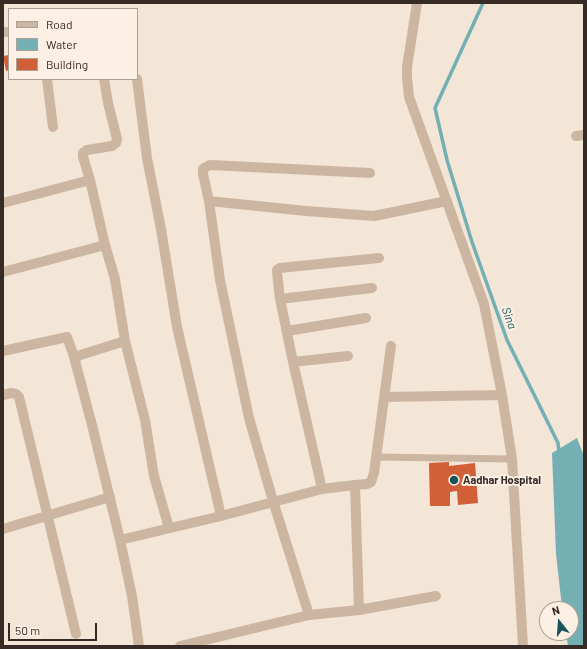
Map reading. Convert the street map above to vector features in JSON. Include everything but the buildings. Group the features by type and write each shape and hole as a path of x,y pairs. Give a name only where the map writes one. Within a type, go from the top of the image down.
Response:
{"street":[{"path":"417,3 407,67 409,97 484,304 502,395 512,459 523,646"},
{"path":"47,80 53,127"},
{"path":"104,80 117,139 116,143 112,146 87,150 83,153 83,157 115,279 125,341 145,420 154,476 168,528"},
{"path":"137,80 147,158 178,327 221,516"},
{"path":"309,615 273,502 249,418 220,280 203,169 210,165 370,173"},
{"path":"3,203 90,180"},
{"path":"209,201 374,216 447,201"},
{"path":"3,272 105,245"},
{"path":"322,489 293,362 280,299 277,272 279,269 379,258"},
{"path":"280,299 372,288"},
{"path":"287,330 366,318"},
{"path":"3,352 67,337 76,362"},
{"path":"125,341 74,357 120,540 132,596 139,646"},
{"path":"120,540 221,516 322,489 355,486 371,482 374,473 392,346"},
{"path":"293,362 348,356"},
{"path":"3,395 12,393 19,397 76,634"},
{"path":"385,397 502,395"},
{"path":"355,486 358,610"},
{"path":"3,529 110,497"},
{"path":"180,646 309,615 358,610 436,596"}],"lane":[{"path":"376,457 512,459"}],"water":[{"path":"577,438 584,456 584,646 568,646 567,641 579,641 579,601 561,601 556,554 552,453"}],"waterway":[{"name":"Sina","path":"483,3 435,108 447,160 472,242 507,340 558,443 559,452"}],"place":[{"name":"Aadhar Hospital","path":"454,480"}]}
